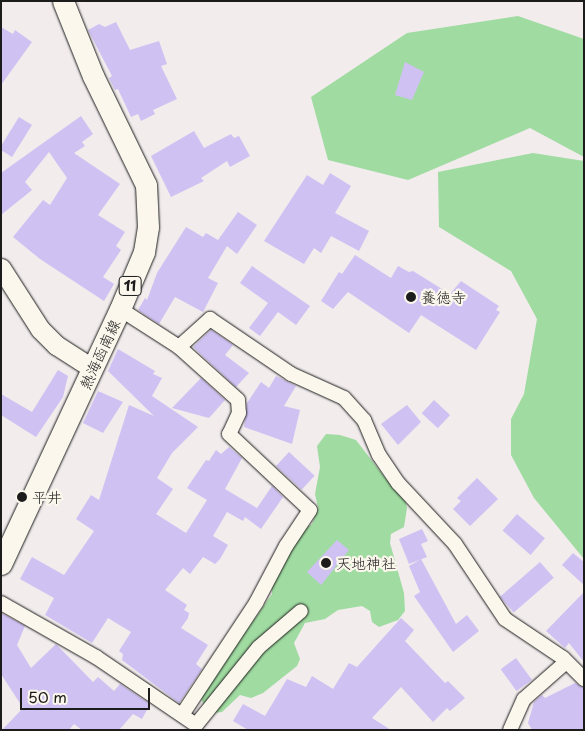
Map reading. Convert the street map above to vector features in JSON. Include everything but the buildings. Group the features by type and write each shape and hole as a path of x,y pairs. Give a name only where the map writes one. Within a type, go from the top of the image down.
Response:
{"main road":[{"name":"熱海函南線","path":"1,564 120,308 144,252 148,227 146,185 93,76 63,1"},
{"path":"1,268 40,329 56,345 92,368"}],"street":[{"path":"120,308 179,347 238,400 239,413 230,434 310,510 286,546 256,604 182,715"},
{"path":"179,347 210,319 292,374 344,398 364,420 379,455 398,483 455,544 505,618 566,662 584,679"},
{"path":"1,603 96,657 182,715 198,728 259,647 301,611"},
{"path":"510,730 524,699 566,662"}],"green space":[{"path":"518,16 584,39 584,157 530,128 408,180 328,160 311,97 407,33"},
{"path":"533,153 584,161 584,559 534,498 511,455 511,419 524,394 537,319 511,271 439,227 438,172"},
{"path":"326,434 340,435 356,440 386,479 404,493 407,508 404,527 391,534 390,543 404,593 405,611 398,620 379,627 372,622 370,611 362,606 338,610 325,619 305,623 294,643 300,659 297,666 263,693 251,698 240,695 222,712 214,713 205,707 201,699 206,688 272,594 271,582 295,536 312,524 318,508 315,494 320,467 317,446"}],"place":[{"name":"養徳寺","path":"411,297"},
{"name":"平井","path":"22,497"},
{"name":"天地神社","path":"326,563"}]}
